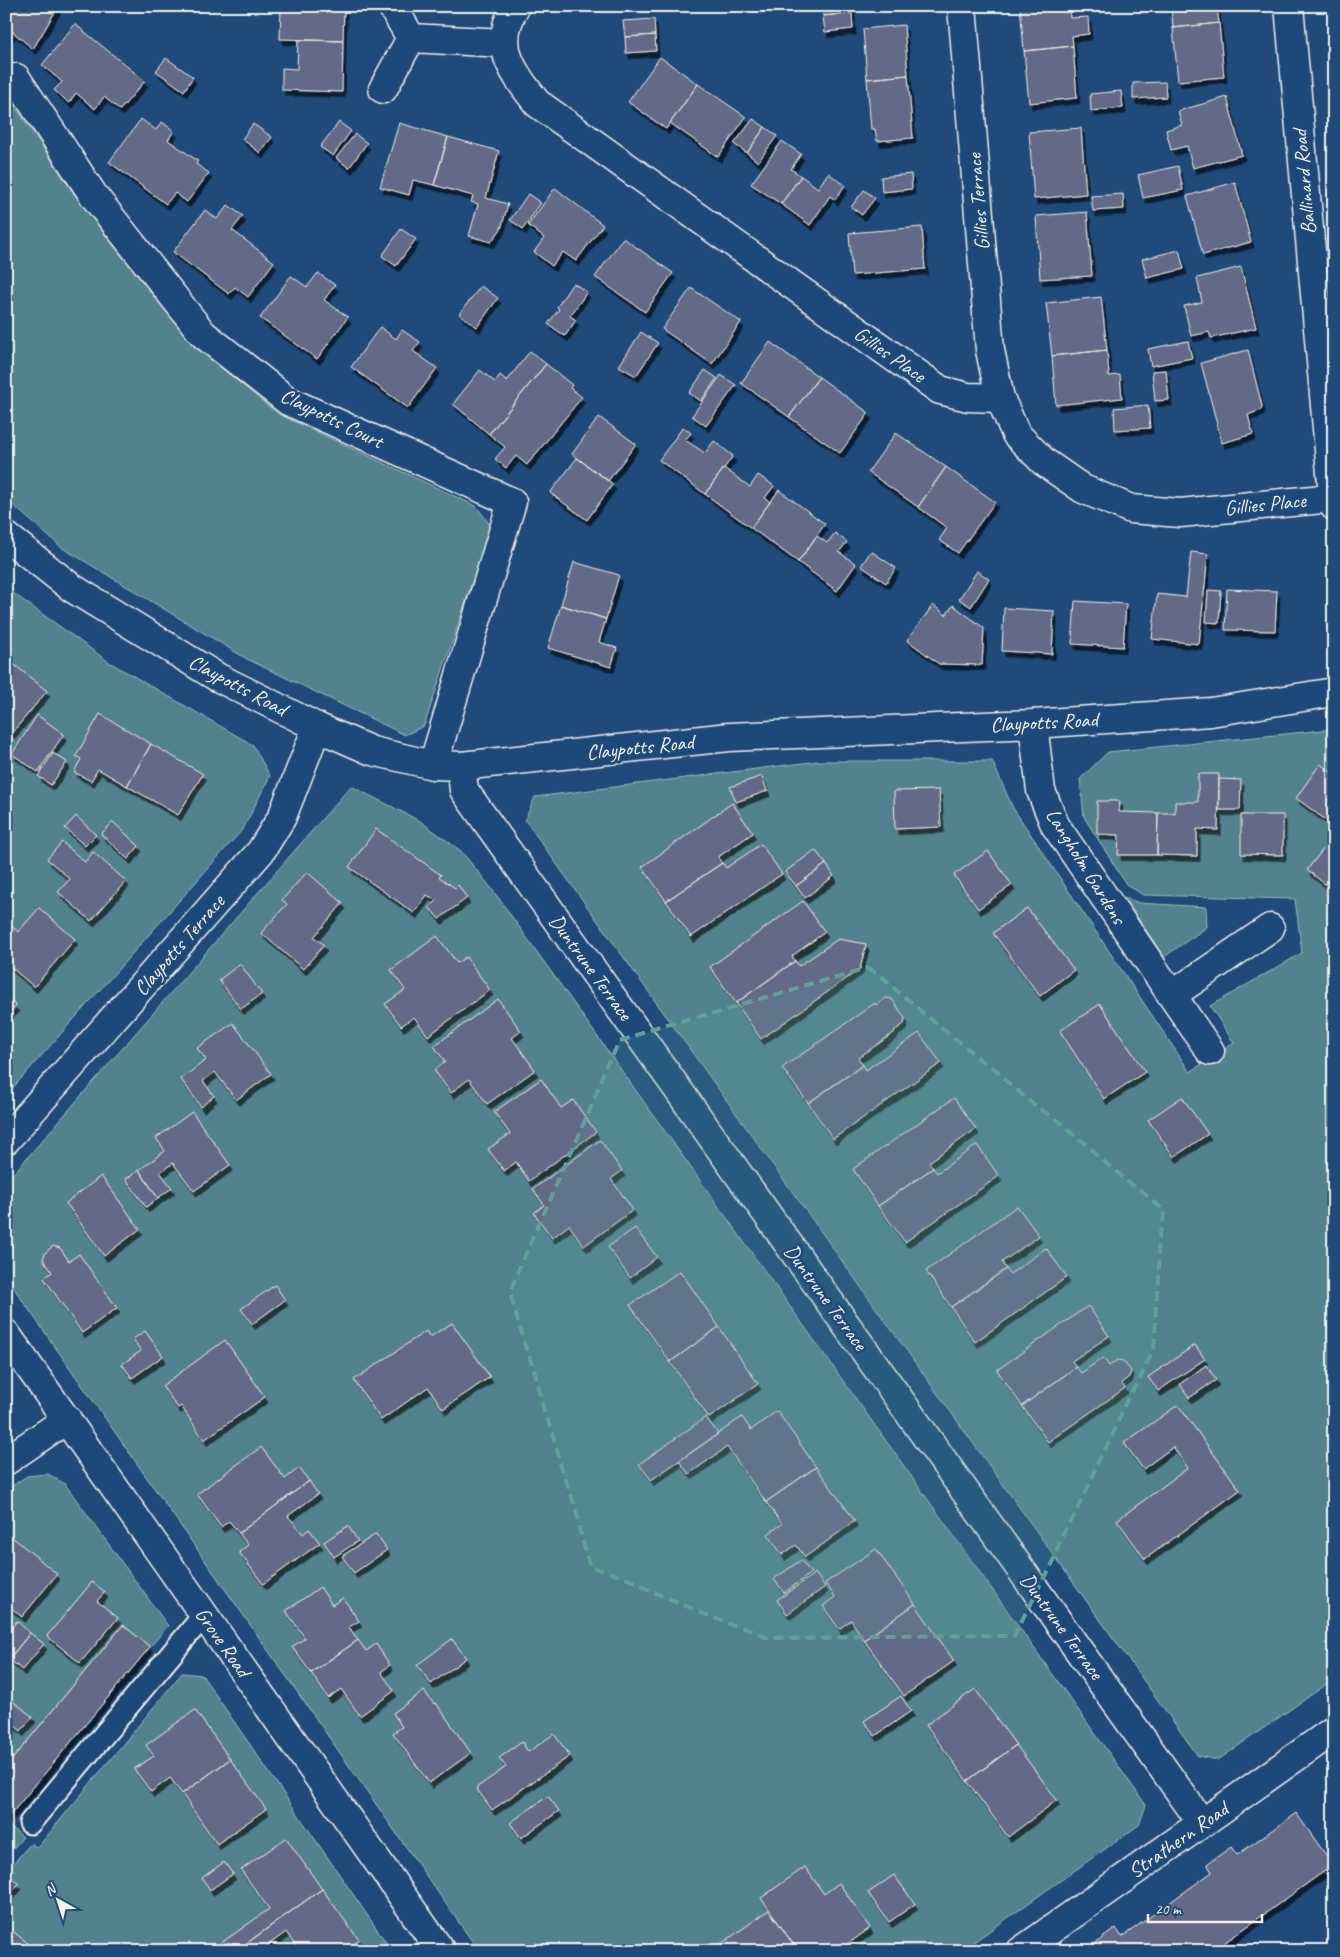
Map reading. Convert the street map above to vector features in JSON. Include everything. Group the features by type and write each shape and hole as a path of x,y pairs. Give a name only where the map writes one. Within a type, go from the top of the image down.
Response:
{"street":[{"path":"392,6 411,38"},
{"path":"411,38 504,43 511,14 516,6"},
{"name":"Gillies Terrace","path":"962,6 990,350 1000,398"},
{"name":"Ballinard Road","path":"1289,6 1332,467 1333,502"},
{"path":"383,89 411,38"},
{"name":"Gillies Place","path":"504,43 514,73 537,103 940,390 968,397 1000,398 1016,434 1044,462 1083,490 1131,508 1180,513 1333,502"},
{"name":"Claypotts Court","path":"16,78 94,196 203,334 288,401 512,502 433,765"},
{"name":"Claypotts Road","path":"6,536 80,593 217,677 317,727 372,750 433,765 461,766 729,737 1033,724 1210,712 1334,692"},
{"name":"Langholm Gardens","path":"1033,724 1041,791 1055,825 1210,1051"},
{"name":"Claypotts Terrace","path":"6,1140 261,852 282,817 317,727"},
{"name":"Duntrune Terrace","path":"461,766 464,790 1202,1823"},
{"path":"1172,996 1270,928"},
{"name":"Grove Road","path":"6,1334 441,1951"},
{"path":"6,1461 67,1420"},
{"name":"Strathern Road","path":"1022,1951 1334,1730"}],"lane":[{"path":"30,1823 204,1615"}],"highlighted area":[{"path":"868,967 1163,1209 1153,1350 1015,1636 765,1638 592,1568 510,1292 620,1040"}],"green space":[{"path":"6,93 82,205 191,343 278,414 476,506 491,526 424,726 405,735 247,659 61,547 6,499"},
{"path":"6,588 109,662 253,745 270,776 243,829 10,1091 6,1092"},
{"path":"1334,729 1334,1679 1218,1760 1198,1756 525,820 535,797 819,761 992,761 1013,808 1190,1072 1234,1043 1210,1006 1302,953 1295,899 1143,895 1126,884 1084,817 1080,779 1108,752"},
{"path":"351,786 420,821 461,851 492,889 1146,1805 1139,1825 961,1951 479,1951 6,1277 6,1182"},
{"path":"1124,897 1139,903 1206,907 1207,927 1164,957"},
{"path":"48,1474 65,1484 168,1626 150,1647 123,1625 6,1767 6,1490 27,1476"},
{"path":"182,1673 202,1675 392,1951 6,1951 6,1872 31,1843 37,1848"},
{"path":"6,1823 23,1837 6,1857"}],"building":[{"path":"6,6 58,7 33,49 13,32 10,36 6,33"},
{"path":"281,6 344,6 343,41 280,39"},
{"path":"822,6 851,6 852,13 823,16"},
{"path":"1020,6 1069,6 1070,18 1088,17 1089,34 1072,36 1073,46 1024,51"},
{"path":"1171,6 1217,6 1219,23 1173,28"},
{"path":"852,13 853,29 825,32 823,16"},
{"path":"654,19 655,35 625,37 623,21"},
{"path":"1219,23 1224,77 1178,81 1173,28"},
{"path":"75,24 145,81 120,110 104,97 95,109 76,93 69,103 54,90 62,82 42,65"},
{"path":"904,25 908,75 867,79 863,29"},
{"path":"655,35 656,51 626,53 625,37"},
{"path":"298,40 343,41 342,92 282,90 282,68 297,69"},
{"path":"1073,46 1077,98 1029,103 1024,51"},
{"path":"660,57 698,84 666,129 628,102"},
{"path":"166,58 193,77 184,91 156,71"},
{"path":"908,75 913,138 877,141 875,129 871,129 867,79"},
{"path":"1165,82 1166,97 1133,99 1133,83"},
{"path":"698,84 746,117 718,157 670,123"},
{"path":"1121,91 1123,108 1091,111 1090,94"},
{"path":"1227,97 1242,155 1193,168 1187,146 1171,150 1166,130 1182,125 1178,111"},
{"path":"141,119 156,130 162,122 174,131 168,140 198,161 196,164 209,173 187,202 175,193 166,204 109,162"},
{"path":"753,119 765,127 747,153 734,144"},
{"path":"339,122 351,131 333,156 320,147"},
{"path":"399,123 448,137 434,185 413,180 409,195 380,187"},
{"path":"253,124 272,137 260,153 242,139"},
{"path":"765,127 777,136 758,162 747,153"},
{"path":"1081,128 1086,194 1034,199 1029,132"},
{"path":"355,134 367,143 349,168 336,158"},
{"path":"448,137 499,151 486,198 508,204 501,229 491,242 469,236 478,204 471,202 473,196 434,185"},
{"path":"782,141 801,154 791,169 801,176 781,204 751,184"},
{"path":"1178,166 1183,190 1143,198 1138,175"},
{"path":"828,173 845,185 835,200 830,196 810,225 781,204 801,176 818,188"},
{"path":"911,174 912,189 882,192 881,177"},
{"path":"1235,182 1251,242 1203,255 1187,196"},
{"path":"555,188 603,225 576,261 563,252 552,266 534,252 544,238 528,225"},
{"path":"864,190 875,198 862,215 851,207"},
{"path":"528,194 541,203 523,229 510,220"},
{"path":"1123,194 1124,209 1093,211 1091,196"},
{"path":"228,205 243,216 232,230 274,262 248,297 235,287 229,294 173,252 205,210 217,219"},
{"path":"1087,212 1092,276 1040,279 1036,216"},
{"path":"922,227 925,269 852,275 849,233"},
{"path":"401,229 416,239 396,266 382,256"},
{"path":"623,238 673,273 645,312 595,277"},
{"path":"1179,250 1184,269 1147,278 1142,259"},
{"path":"1241,267 1256,328 1211,338 1209,332 1191,336 1184,306 1202,302 1197,278"},
{"path":"318,273 335,285 324,300 348,317 317,359 260,318 291,276 307,287"},
{"path":"573,283 587,292 570,316 576,320 565,336 548,324 559,309 557,307"},
{"path":"481,286 498,298 477,327 459,314"},
{"path":"691,288 741,322 712,364 662,329"},
{"path":"1101,297 1107,350 1052,356 1046,303"},
{"path":"380,327 396,339 402,330 420,342 413,351 437,368 408,408 351,367"},
{"path":"641,332 658,343 636,376 619,366"},
{"path":"1188,341 1192,358 1151,366 1148,349"},
{"path":"770,342 819,377 789,417 741,383"},
{"path":"1107,350 1109,376 1120,375 1122,398 1056,405 1052,356"},
{"path":"1248,350 1262,406 1261,410 1248,415 1253,434 1222,443 1201,363"},
{"path":"530,351 546,364 489,434 453,404 480,370 495,382 500,375 507,381"},
{"path":"546,364 572,385 570,388 582,397 527,465 516,456 506,468 495,459 505,447 489,434"},
{"path":"705,370 717,378 701,401 689,393"},
{"path":"1166,370 1169,400 1155,401 1152,371"},
{"path":"721,375 736,385 706,426 692,416"},
{"path":"819,377 869,413 840,453 789,417"},
{"path":"1148,405 1150,428 1115,430 1114,408"},
{"path":"599,417 636,444 608,481 572,454"},
{"path":"683,427 691,433 685,440 705,453 714,441 733,456 705,494 659,460"},
{"path":"896,433 946,467 918,507 868,472"},
{"path":"577,458 613,484 587,520 550,493"},
{"path":"946,467 995,502 958,553 939,540 947,528 918,507"},
{"path":"724,468 750,487 758,475 774,486 765,498 770,502 751,528 705,494"},
{"path":"779,490 825,524 798,562 751,528"},
{"path":"835,533 847,542 839,552 856,564 837,591 798,562 817,536 827,543"},
{"path":"871,551 896,568 886,583 861,566"},
{"path":"1191,552 1208,554 1199,644 1152,639 1157,594 1186,597"},
{"path":"574,562 619,575 606,619 561,605"},
{"path":"977,571 989,579 971,607 959,599"},
{"path":"1227,589 1277,591 1275,631 1225,630"},
{"path":"1208,590 1221,591 1219,623 1206,622"},
{"path":"1075,601 1126,604 1123,647 1072,644"},
{"path":"561,605 606,619 599,642 617,648 611,667 548,648"},
{"path":"933,605 946,615 953,605 984,628 982,665 939,664 907,640"},
{"path":"1004,608 1054,611 1052,654 1002,651"},
{"path":"6,658 47,691 12,733 6,729"},
{"path":"100,714 151,744 127,786 98,769 91,781 74,772 81,759 76,756"},
{"path":"37,715 64,734 38,772 12,754"},
{"path":"151,744 203,774 178,815 127,786"},
{"path":"53,753 67,762 51,785 38,776"},
{"path":"1320,764 1334,774 1334,811 1327,821 1296,798"},
{"path":"1198,774 1219,774 1218,830 1197,829 1197,856 1157,855 1158,813 1175,813 1175,802 1198,802"},
{"path":"762,776 767,791 736,802 730,787"},
{"path":"1219,779 1241,780 1240,810 1219,810"},
{"path":"939,790 941,827 895,829 894,791"},
{"path":"1097,801 1120,801 1119,812 1158,813 1157,855 1118,855 1119,835 1097,834"},
{"path":"732,803 753,833 718,857 722,863 666,901 642,867"},
{"path":"1241,815 1283,815 1283,855 1241,854"},
{"path":"76,816 96,835 85,846 65,828"},
{"path":"113,822 139,846 128,859 101,834"},
{"path":"376,829 441,875 439,877 455,888 458,885 467,898 439,919 429,907 437,901 427,895 414,913 349,867"},
{"path":"1334,835 1334,891 1307,870"},
{"path":"62,842 85,862 93,852 126,881 91,921 58,892 70,879 47,859"},
{"path":"761,844 782,874 691,937 666,901 722,863 726,868"},
{"path":"815,850 826,864 796,886 785,872"},
{"path":"988,851 1012,885 978,909 954,875"},
{"path":"826,864 834,876 805,898 796,886"},
{"path":"307,872 343,903 314,937 324,945 303,969 261,933 287,904 282,900"},
{"path":"803,901 825,932 792,956 795,961 736,1003 710,967"},
{"path":"39,908 75,939 34,987 6,963 6,923 18,932"},
{"path":"1027,908 1074,970 1040,996 993,933"},
{"path":"437,936 457,963 466,957 490,990 428,1036 414,1017 401,1026 385,1004 405,990 391,970"},
{"path":"838,939 866,944 860,969 761,1039 736,1003 795,961 799,966"},
{"path":"240,964 262,994 241,1009 219,980"},
{"path":"6,997 16,1006 6,1017"},
{"path":"886,998 892,999 905,1018 904,1024 858,1058 863,1065 808,1103 782,1068 875,1003 876,1005"},
{"path":"498,999 521,1031 512,1038 535,1070 487,1104 469,1079 451,1093 434,1070 445,1062 434,1046"},
{"path":"1100,1004 1145,1072 1104,1099 1060,1031"},
{"path":"233,1023 271,1074 236,1100 215,1072 203,1081 214,1096 201,1107 181,1079 206,1060 197,1048"},
{"path":"919,1033 941,1063 833,1139 808,1103 863,1065 866,1070"},
{"path":"541,1079 561,1108 573,1100 596,1132 529,1181 516,1162 504,1171 488,1149 510,1134 494,1112"},
{"path":"1182,1097 1208,1134 1174,1157 1148,1120"},
{"path":"954,1098 976,1129 929,1162 933,1168 878,1206 853,1169"},
{"path":"192,1112 230,1165 194,1191 173,1163 160,1172 172,1188 158,1198 139,1170 165,1151 156,1138"},
{"path":"600,1140 622,1171 611,1179 633,1210 584,1246 569,1225 552,1238 534,1213 544,1205 533,1189"},
{"path":"977,1145 999,1176 905,1242 878,1206 933,1168 937,1173"},
{"path":"139,1170 158,1198 146,1207 126,1179"},
{"path":"101,1176 140,1229 104,1256 66,1203"},
{"path":"1017,1206 1039,1236 1002,1262 1006,1269 951,1307 926,1271"},
{"path":"635,1228 657,1257 630,1278 608,1247"},
{"path":"53,1246 60,1248 69,1261 79,1254 117,1308 82,1333 44,1278 52,1272 43,1259 45,1253"},
{"path":"1046,1248 1067,1277 975,1342 951,1307 1006,1269 1010,1274"},
{"path":"680,1271 719,1327 670,1362 630,1305"},
{"path":"275,1285 285,1300 252,1324 241,1309"},
{"path":"1088,1306 1109,1336 1072,1361 1076,1367 1022,1406 997,1370"},
{"path":"452,1323 490,1377 443,1409 428,1387 381,1420 354,1380 426,1331 430,1337"},
{"path":"719,1327 758,1384 709,1418 670,1362"},
{"path":"145,1331 163,1356 132,1378 122,1364 141,1351 133,1339"},
{"path":"225,1340 265,1397 204,1440 181,1406 178,1408 162,1386"},
{"path":"1195,1345 1205,1359 1158,1391 1148,1377"},
{"path":"1103,1358 1109,1366 1117,1360 1123,1361 1131,1371 1129,1377 1121,1383 1125,1388 1048,1442 1022,1406 1076,1367 1081,1373"},
{"path":"1206,1365 1216,1380 1189,1398 1180,1384"},
{"path":"1178,1405 1240,1490 1145,1559 1117,1520 1188,1468 1173,1447 1143,1469 1124,1443"},
{"path":"777,1411 816,1467 766,1502 727,1447 689,1474 679,1461 742,1417 751,1430"},
{"path":"706,1417 718,1434 651,1480 639,1464"},
{"path":"261,1447 285,1479 299,1468 309,1481 239,1533 229,1521 221,1527 197,1494"},
{"path":"816,1467 855,1521 805,1557 796,1545 782,1555 768,1534 782,1524 766,1502"},
{"path":"309,1481 318,1494 288,1516 303,1534 309,1529 320,1543 263,1584 239,1552 248,1545 239,1533"},
{"path":"348,1526 358,1541 334,1557 324,1542"},
{"path":"6,1532 57,1574 22,1617 6,1603"},
{"path":"376,1534 387,1550 354,1573 342,1556"},
{"path":"876,1549 915,1604 864,1640 851,1620 839,1629 823,1606 835,1597 825,1583"},
{"path":"801,1560 811,1573 784,1593 774,1579"},
{"path":"815,1573 825,1587 787,1614 777,1600"},
{"path":"92,1582 105,1592 97,1601 118,1618 80,1663 47,1636"},
{"path":"320,1587 332,1605 343,1598 359,1621 349,1627 358,1640 311,1673 292,1647 305,1638 286,1611"},
{"path":"915,1604 954,1661 904,1696 864,1640"},
{"path":"17,1621 30,1633 9,1659 6,1657 6,1634"},
{"path":"123,1625 150,1647 6,1820 6,1767"},
{"path":"30,1633 44,1644 22,1670 9,1659"},
{"path":"452,1639 466,1658 431,1684 417,1665"},
{"path":"358,1640 366,1651 376,1644 390,1665 381,1672 394,1691 360,1716 341,1689 328,1698 311,1673"},
{"path":"975,1689 1016,1745 967,1781 926,1725"},
{"path":"424,1691 434,1704 436,1703 471,1753 429,1783 393,1733 402,1727 393,1713"},
{"path":"6,1696 33,1717 21,1731 6,1719"},
{"path":"901,1696 911,1711 875,1736 864,1721"},
{"path":"195,1710 230,1759 182,1794 170,1778 151,1792 134,1769 154,1756 146,1745"},
{"path":"554,1734 570,1756 492,1810 476,1788 506,1767 499,1758 522,1742 528,1752"},
{"path":"1016,1745 1057,1800 1008,1837 967,1781"},
{"path":"230,1759 266,1809 217,1844 182,1794"},
{"path":"548,1796 559,1811 521,1838 510,1823"},
{"path":"1296,1813 1333,1865 1213,1951 1095,1951 1092,1946 1116,1928 1122,1937 1212,1872 1207,1864 1231,1847 1237,1855"},
{"path":"286,1838 322,1889 236,1951 210,1951 269,1909 241,1870"},
{"path":"224,1862 233,1874 210,1890 202,1878"},
{"path":"805,1867 824,1894 839,1883 870,1928 838,1951 798,1951 761,1898"},
{"path":"6,1875 19,1884 6,1898"},
{"path":"894,1875 915,1904 889,1922 868,1893"},
{"path":"322,1889 359,1940 344,1951 299,1951 286,1932 260,1951 236,1951"},
{"path":"769,1910 798,1951 720,1951 717,1947"},
{"path":"6,1926 29,1944 23,1951 6,1951"}]}
